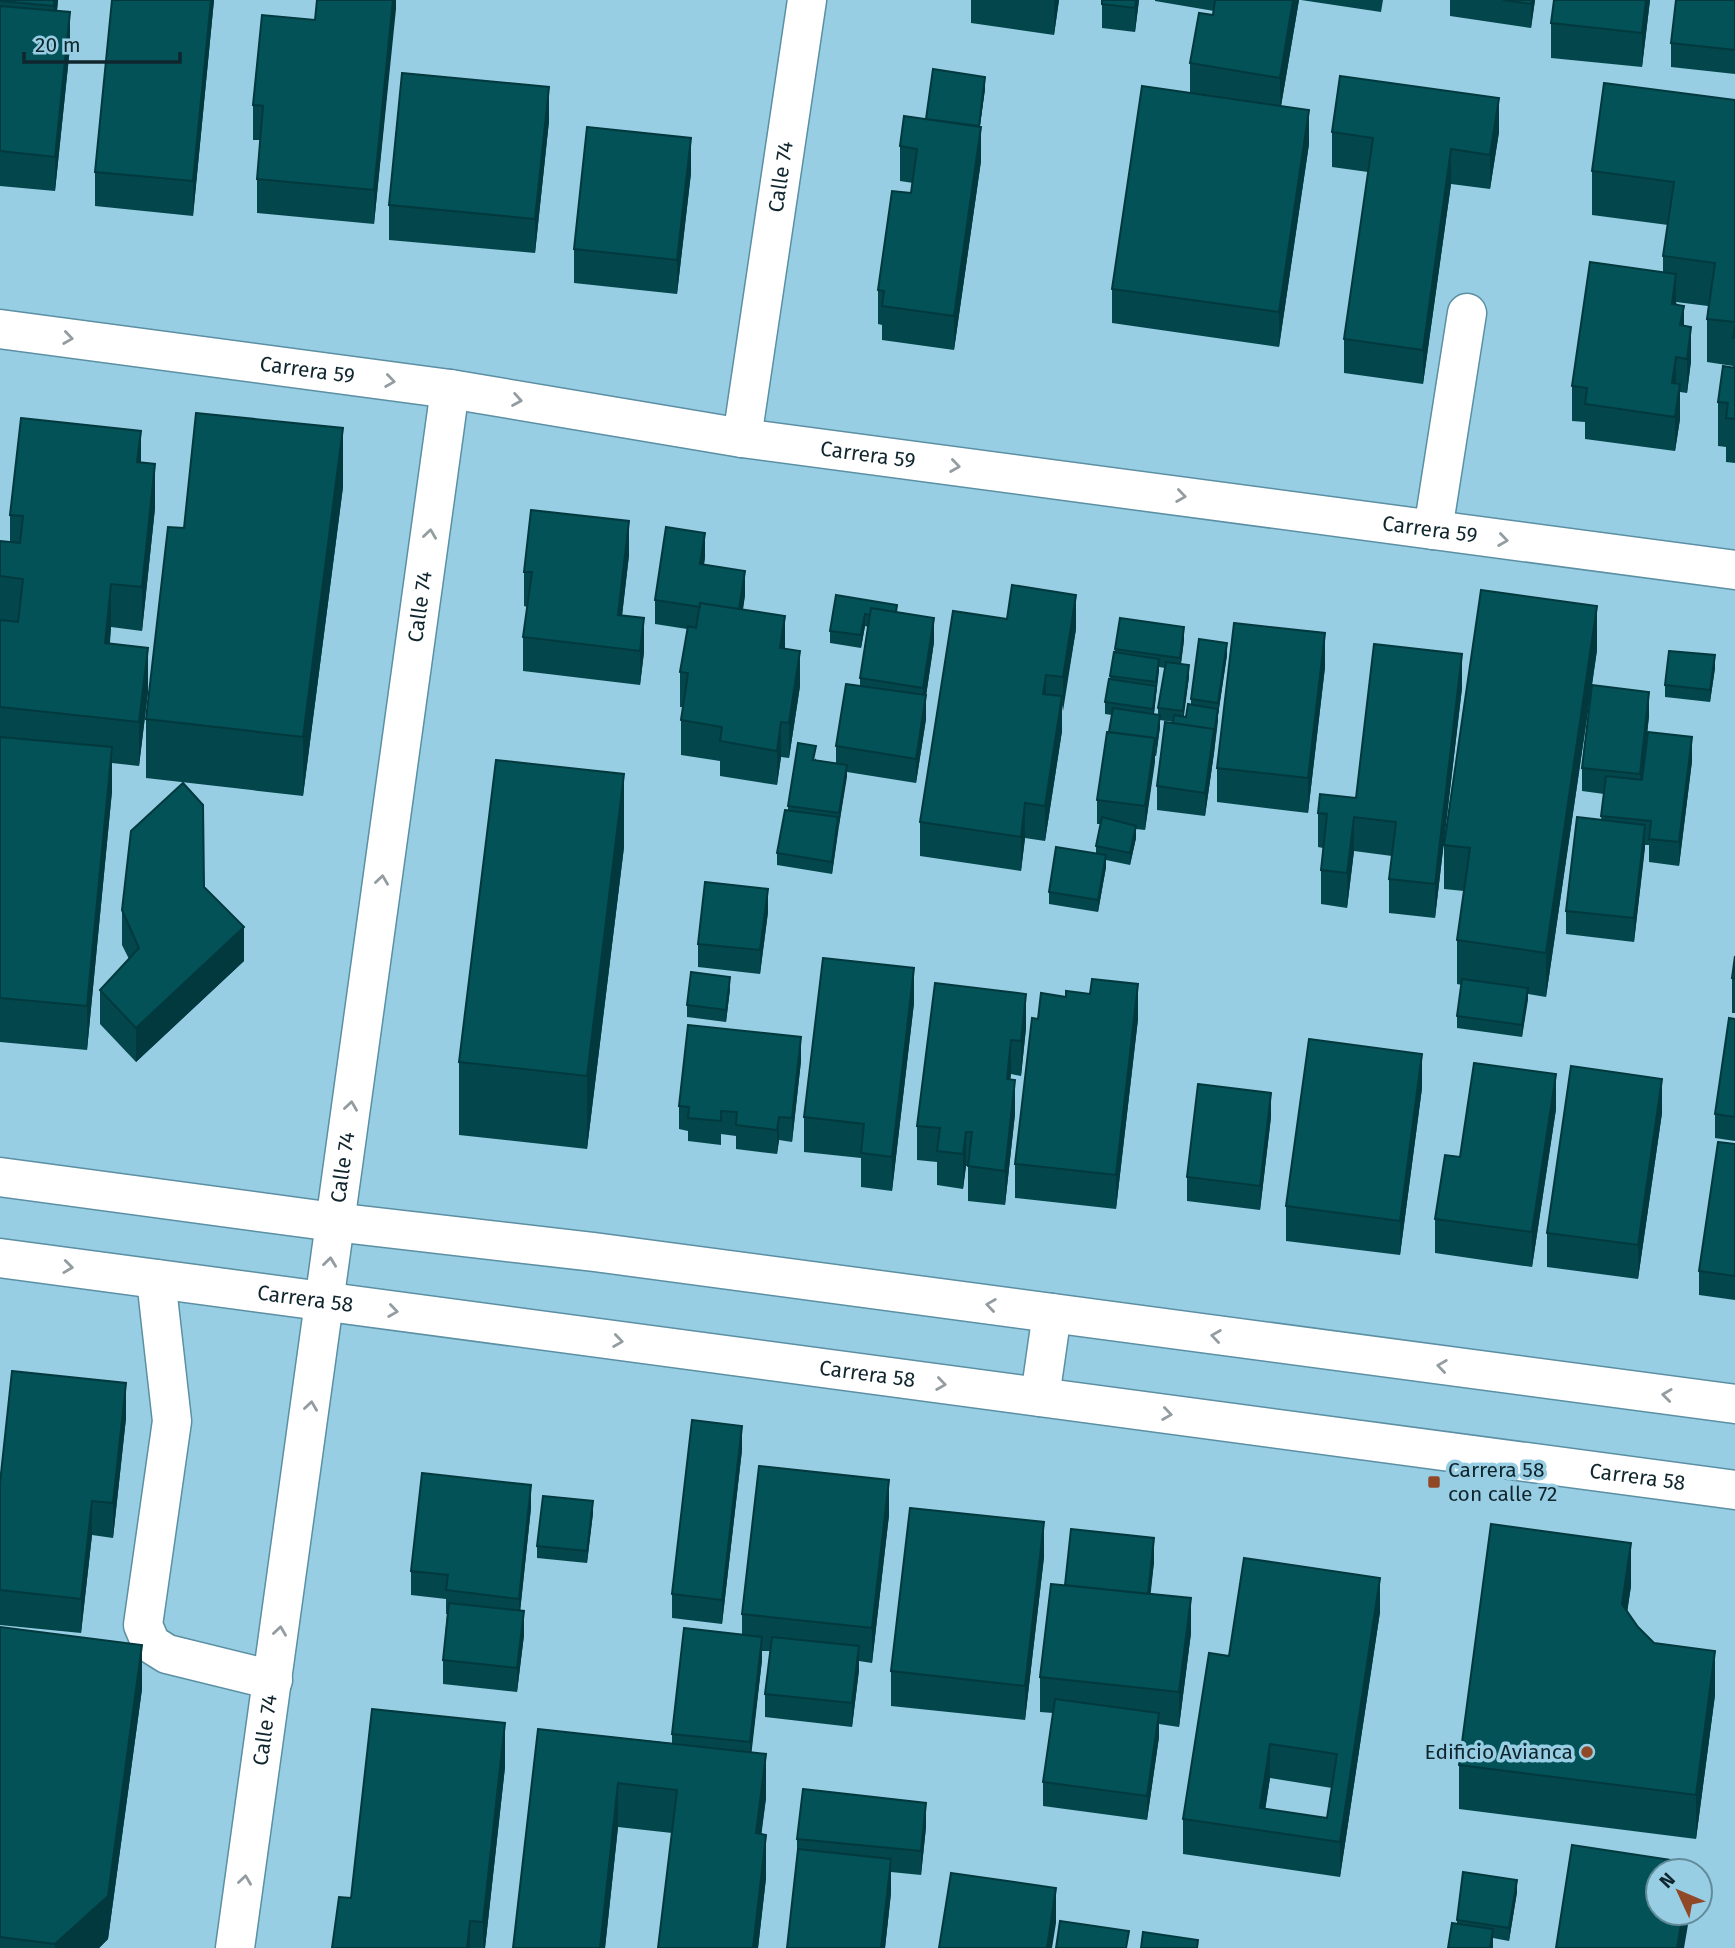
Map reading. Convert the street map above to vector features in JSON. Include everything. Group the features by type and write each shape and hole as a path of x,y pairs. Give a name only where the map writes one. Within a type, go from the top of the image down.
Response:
{"street":[{"name":"Calle 74","path":"742,438 807,0"},
{"path":"1433,530 1467,313"},
{"name":"Carrera 59","path":"0,329 450,389 742,438 1735,570"},
{"name":"Calle 74","path":"235,1948 450,389"},
{"path":"0,1177 334,1222 621,1256 1735,1404"},
{"name":"Carrera 58","path":"0,1258 1735,1490"},
{"path":"156,1279 172,1421 143,1625 151,1644 167,1654 273,1680"},
{"path":"1040,1397 1052,1313"}],"building":[{"path":"54,0 54,6 0,1"},
{"path":"112,0 211,0 193,181 95,172"},
{"path":"317,0 393,0 374,190 257,179 263,106 253,105 262,15 315,20"},
{"path":"1102,0 1136,0 1135,8 1102,4"},
{"path":"1215,0 1293,0 1280,78 1190,63 1199,13 1213,15"},
{"path":"1503,0 1532,0 1531,4"},
{"path":"1554,0 1646,0 1642,33 1551,23"},
{"path":"1676,0 1735,0 1735,50 1671,43"},
{"path":"0,6 70,12 55,157 0,151"},
{"path":"933,69 985,77 979,126 926,119"},
{"path":"402,73 549,87 535,219 389,205"},
{"path":"1340,76 1499,98 1490,155 1451,149 1423,350 1344,339 1373,138 1332,132"},
{"path":"1604,83 1735,100 1735,322 1707,319 1715,263 1663,256 1674,182 1592,171"},
{"path":"1142,86 1309,110 1279,312 1112,289"},
{"path":"904,116 981,127 954,316 882,306 884,291 878,290 892,191 911,193 917,149 900,146"},
{"path":"587,127 691,138 677,260 574,249"},
{"path":"1590,262 1676,274 1672,304 1684,306 1680,325 1691,327 1687,359 1676,357 1672,383 1680,384 1675,417 1585,404 1587,388 1572,386"},
{"path":"1723,366 1735,368 1735,419 1726,418 1728,403 1718,402"},
{"path":"196,413 343,428 303,737 146,719 168,527 184,528"},
{"path":"21,418 141,431 137,462 155,464 142,587 111,584 105,643 148,648 139,722 0,707 0,620 18,622 23,579 0,576 0,541 20,543 23,516 10,515"},
{"path":"531,510 629,521 618,615 644,618 640,651 523,637 532,572 524,572"},
{"path":"666,527 705,533 700,564 745,571 739,609 700,603 700,607 655,600"},
{"path":"1012,585 1076,595 1063,677 1046,675 1043,694 1062,696 1045,806 1025,803 1021,837 920,822 953,611 1007,619"},
{"path":"1481,590 1597,606 1546,953 1457,940 1470,848 1444,845"},
{"path":"836,595 897,605 896,612 871,608 870,615 865,614 861,635 830,631"},
{"path":"700,603 785,616 780,648 800,651 789,723 781,722 777,751 720,741 722,727 681,720 688,673 680,672 688,626 696,628"},
{"path":"871,608 934,618 923,688 860,678"},
{"path":"1120,618 1184,627 1180,658 1115,649"},
{"path":"1234,623 1325,633 1308,778 1217,768"},
{"path":"1199,639 1227,643 1218,703 1191,699"},
{"path":"1374,644 1462,654 1435,884 1389,879 1396,822 1354,817 1347,873 1321,870 1327,814 1318,813 1320,794 1356,798"},
{"path":"1669,651 1715,655 1710,690 1665,685"},
{"path":"1114,652 1159,659 1156,682 1110,676"},
{"path":"1166,662 1189,665 1183,711 1158,708"},
{"path":"1109,679 1156,686 1153,709 1105,702"},
{"path":"846,684 926,695 916,759 836,746"},
{"path":"1592,685 1649,692 1640,774 1582,768"},
{"path":"1188,704 1218,709 1214,734 1214,729 1173,723 1174,715 1186,717"},
{"path":"1113,708 1160,715 1156,744 1155,738 1109,732"},
{"path":"1165,722 1214,729 1205,793 1157,786"},
{"path":"1107,732 1155,738 1145,806 1097,800"},
{"path":"1648,732 1692,737 1679,842 1649,839 1651,821 1601,816 1606,776 1642,780"},
{"path":"0,737 112,747 87,1006 0,998"},
{"path":"798,743 816,746 813,760 847,765 839,813 788,806"},
{"path":"496,760 624,774 587,1076 459,1062"},
{"path":"183,783 203,805 204,887 244,927 136,1028 100,990 139,948 122,910 131,831"},
{"path":"785,810 838,817 832,862 777,853"},
{"path":"1102,817 1136,826 1130,853 1096,846"},
{"path":"1577,817 1645,825 1634,918 1566,911"},
{"path":"1056,847 1106,855 1098,900 1049,892"},
{"path":"705,882 768,889 760,950 698,944"},
{"path":"1735,956 1735,979 1732,978"},
{"path":"823,958 914,968 892,1157 861,1153 864,1124 804,1117"},
{"path":"691,972 730,977 726,1010 687,1005"},
{"path":"1092,979 1138,984 1116,1175 1015,1164 1032,1018 1038,1019 1041,993 1066,997 1066,991 1090,994"},
{"path":"1462,979 1528,988 1522,1025 1457,1016"},
{"path":"935,983 1026,994 1021,1041 1011,1040 1007,1079 1015,1080 1005,1171 968,1166 972,1132 966,1132 963,1154 937,1151 940,1128 917,1126"},
{"path":"1729,1018 1735,1019 1735,1117 1715,1114"},
{"path":"688,1025 801,1037 792,1118 779,1117 777,1130 736,1125 737,1112 721,1111 721,1121 688,1118 689,1107 679,1106"},
{"path":"1309,1039 1422,1054 1400,1221 1286,1206"},
{"path":"1474,1063 1556,1074 1532,1232 1435,1219 1445,1155 1460,1157"},
{"path":"1571,1066 1662,1079 1638,1245 1547,1233"},
{"path":"1198,1084 1271,1093 1260,1186 1187,1177"},
{"path":"1718,1142 1735,1144 1735,1276 1699,1271"},
{"path":"12,1371 126,1383 113,1503 92,1501 81,1599 0,1590 0,1483"},
{"path":"692,1420 742,1426 722,1600 672,1594"},
{"path":"759,1466 889,1480 872,1628 742,1614"},
{"path":"422,1473 531,1485 519,1599 446,1590 448,1575 411,1571"},
{"path":"543,1496 593,1501 587,1551 537,1546"},
{"path":"910,1508 1044,1522 1025,1686 891,1671"},
{"name":"Edificio Avianca","path":"1491,1524 1631,1543 1622,1604 1638,1627 1654,1643 1715,1651 1696,1795 1459,1765"},
{"path":"1071,1529 1154,1538 1148,1594 1065,1585"},
{"path":"1244,1558 1380,1578 1340,1842 1183,1819 1209,1653 1229,1656","holes":["1270,1744 1337,1754 1327,1818 1260,1808"]},
{"path":"1051,1584 1191,1598 1179,1692 1040,1677"},
{"path":"449,1603 524,1611 517,1668 443,1660"},
{"path":"0,1627 142,1645 108,1896 55,1944 0,1937"},
{"path":"684,1628 762,1637 750,1742 672,1734"},
{"path":"772,1637 859,1646 852,1703 765,1694"},
{"path":"1055,1699 1159,1713 1147,1796 1043,1782"},
{"path":"372,1709 505,1723 483,1922 470,1921 467,1948 332,1948 339,1897 351,1898"},
{"path":"538,1729 766,1754 756,1833 766,1835 753,1948 658,1948 677,1790 618,1783 600,1948 513,1948"},
{"path":"803,1789 926,1803 921,1851 797,1839"},
{"path":"1572,1845 1651,1857 1644,1857 1644,1927 1681,1927 1677,1948 1556,1948"},
{"path":"798,1849 891,1859 881,1948 787,1948"},
{"path":"1463,1872 1517,1880 1509,1928 1457,1920"},
{"path":"951,1873 1056,1888 1047,1948 939,1948"},
{"path":"1060,1921 1129,1931 1126,1948 1056,1948"},
{"path":"1452,1923 1493,1929 1490,1948 1448,1948"},
{"path":"1143,1932 1198,1940 1197,1948 1141,1948"}],"place":[{"name":"Carrera 58 con calle 72","path":"1434,1482"},
{"name":"Edificio Avianca","path":"1587,1752"}]}
